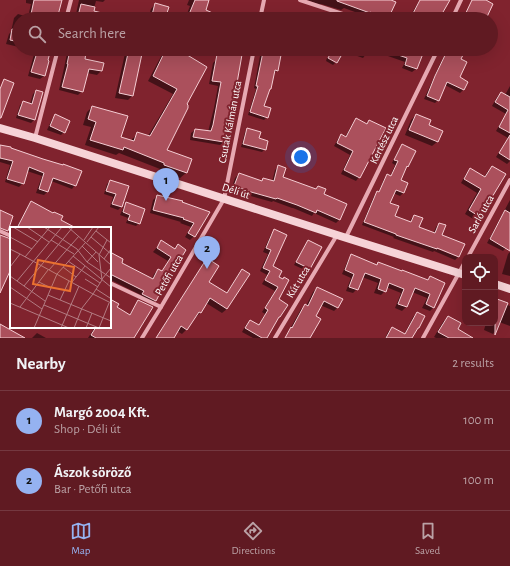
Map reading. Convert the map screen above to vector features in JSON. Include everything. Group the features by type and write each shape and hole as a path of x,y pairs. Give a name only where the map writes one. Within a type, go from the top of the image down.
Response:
{"street":[{"path":"68,12 71,0"},
{"path":"261,12 264,0"},
{"path":"300,0 337,12"},
{"path":"455,12 461,0"},
{"path":"35,138 56,56"},
{"name":"Csutak Kálmán utca","path":"224,199 253,56"},
{"name":"Kertész utca","path":"346,238 435,56"},
{"name":"Déli út","path":"0,128 462,274"},
{"name":"Sarló utca","path":"470,254 510,180"},
{"name":"Petőfi utca","path":"142,338 224,199"},
{"path":"0,231 10,236"},
{"name":"Kút utca","path":"276,338 337,235"},
{"path":"422,338 462,274"},
{"path":"111,283 161,307"},
{"path":"498,285 510,289"}],"building":[{"path":"34,0 62,0 59,12 31,12"},
{"path":"195,0 209,0 206,10 210,12 190,12"},
{"path":"391,0 396,2 391,12 367,12 337,1"},
{"path":"420,0 450,0 443,12 414,12"},
{"path":"472,0 486,0 493,4 489,12 466,12"},
{"path":"155,3 169,7 167,12 153,12"},
{"path":"81,4 95,7 94,11 98,12 79,12"},
{"path":"12,29 12,40 10,40"},
{"path":"36,56 49,56 45,76 31,72"},
{"path":"69,56 86,56 85,59 104,63 102,71 89,69 83,92 62,87"},
{"path":"127,56 142,56 133,96 119,93"},
{"path":"163,56 189,56 207,67 187,104 188,108 167,150 192,159 187,173 164,165 164,163 124,147 123,150 90,140 96,122 88,119 92,106 128,116 121,137 134,141 137,132 150,136 177,89 153,76"},
{"path":"217,56 242,56 234,100 224,142 193,137 195,129 211,131 221,82 212,81"},
{"path":"262,56 281,56 278,71 275,70 271,89 264,106 271,108 268,118 250,112 258,86 256,86"},
{"path":"329,56 341,56 337,63 328,58"},
{"path":"401,56 422,56 417,69 405,65 407,58"},
{"path":"445,56 462,56 461,59 467,62 460,77 468,82 464,90 447,82 439,101 427,96"},
{"path":"4,79 14,83 0,118 0,89"},
{"path":"36,90 43,92 35,120 18,115 23,101 32,104"},
{"path":"501,92 510,97 510,133 499,127 508,110 495,102"},
{"path":"55,114 70,121 65,133 50,126"},
{"path":"416,114 431,120 429,125 443,131 438,142 409,130"},
{"path":"356,118 367,124 369,120 386,128 360,178 344,170 353,151 337,143 341,134 346,137"},
{"path":"247,128 261,132 259,138 268,141 266,150 243,144"},
{"path":"510,135 510,160 499,153"},
{"path":"402,144 416,151 401,180 408,183 404,193 396,190 390,203 399,206 395,216 411,222 414,215 423,218 419,227 435,233 439,223 446,225 442,235 465,244 459,257 364,222 377,191 379,192 387,174 391,176 398,161 394,160"},
{"path":"0,145 11,147 82,171 76,186 53,178 48,192 39,189 44,173 29,167 24,184 7,179 13,161 0,158"},
{"path":"278,165 286,168 283,177 316,189 318,186 326,189 324,194 347,204 340,220 317,210 316,213 277,198 276,199 234,186 239,173 262,181 263,178 274,181"},
{"path":"492,166 506,174 480,217 469,210 481,189 464,179 470,168 485,177"},
{"path":"110,180 129,186 122,207 112,204 116,194 106,191"},
{"path":"157,195 183,201 182,202 210,212 195,237 188,233 194,223 183,219 184,218 153,210"},
{"path":"31,201 53,213 54,212 63,216 61,220 74,227 18,227"},
{"path":"126,202 145,209 140,224 128,220 130,215 123,212"},
{"path":"0,210 13,216 8,231 0,228"},
{"path":"505,210 510,213 510,251 490,239"},
{"path":"274,229 287,235 273,266 282,271 279,277 283,279 284,277 289,280 279,299 288,305 267,338 262,338 245,328 250,320 259,325 268,310 265,308 278,287 265,280 270,271 263,268 271,250 266,248"},
{"path":"0,235 10,239 10,271 0,293"},
{"path":"161,240 175,249 178,244 186,250 173,271 172,270 156,301 142,294 144,291 111,274 111,253 123,259 122,263 153,279 158,269 162,271 171,257 157,248"},
{"path":"308,240 322,247 310,269 296,262"},
{"path":"351,254 377,265 378,262 428,280 430,276 445,283 434,308 426,304 430,294 415,288 407,307 398,304 404,289 389,283 386,292 378,289 381,279 365,273 358,290 349,287 354,274 345,270"},
{"path":"207,258 219,266 209,282 227,293 242,269 250,274 227,309 210,298 201,313 199,312 187,330 181,326 174,338 156,338"},
{"path":"317,287 343,299 338,308 324,301 316,316 321,319 310,338 285,338 305,304 308,306"},
{"path":"498,299 508,303 495,335 495,326 498,326"},
{"path":"111,300 119,304 117,307 130,315 138,300 153,307 134,338 96,338 91,335 95,328 111,328"},
{"path":"417,312 425,316 412,338 386,338 392,327 405,334"},
{"path":"448,316 461,323 458,329 473,338 449,338 438,332"},
{"path":"0,324 25,338 0,338"}],"place":[{"name":"Margó 2004 Kft.","path":"166,201"},
{"name":"Ászok söröző","path":"207,269"}]}
